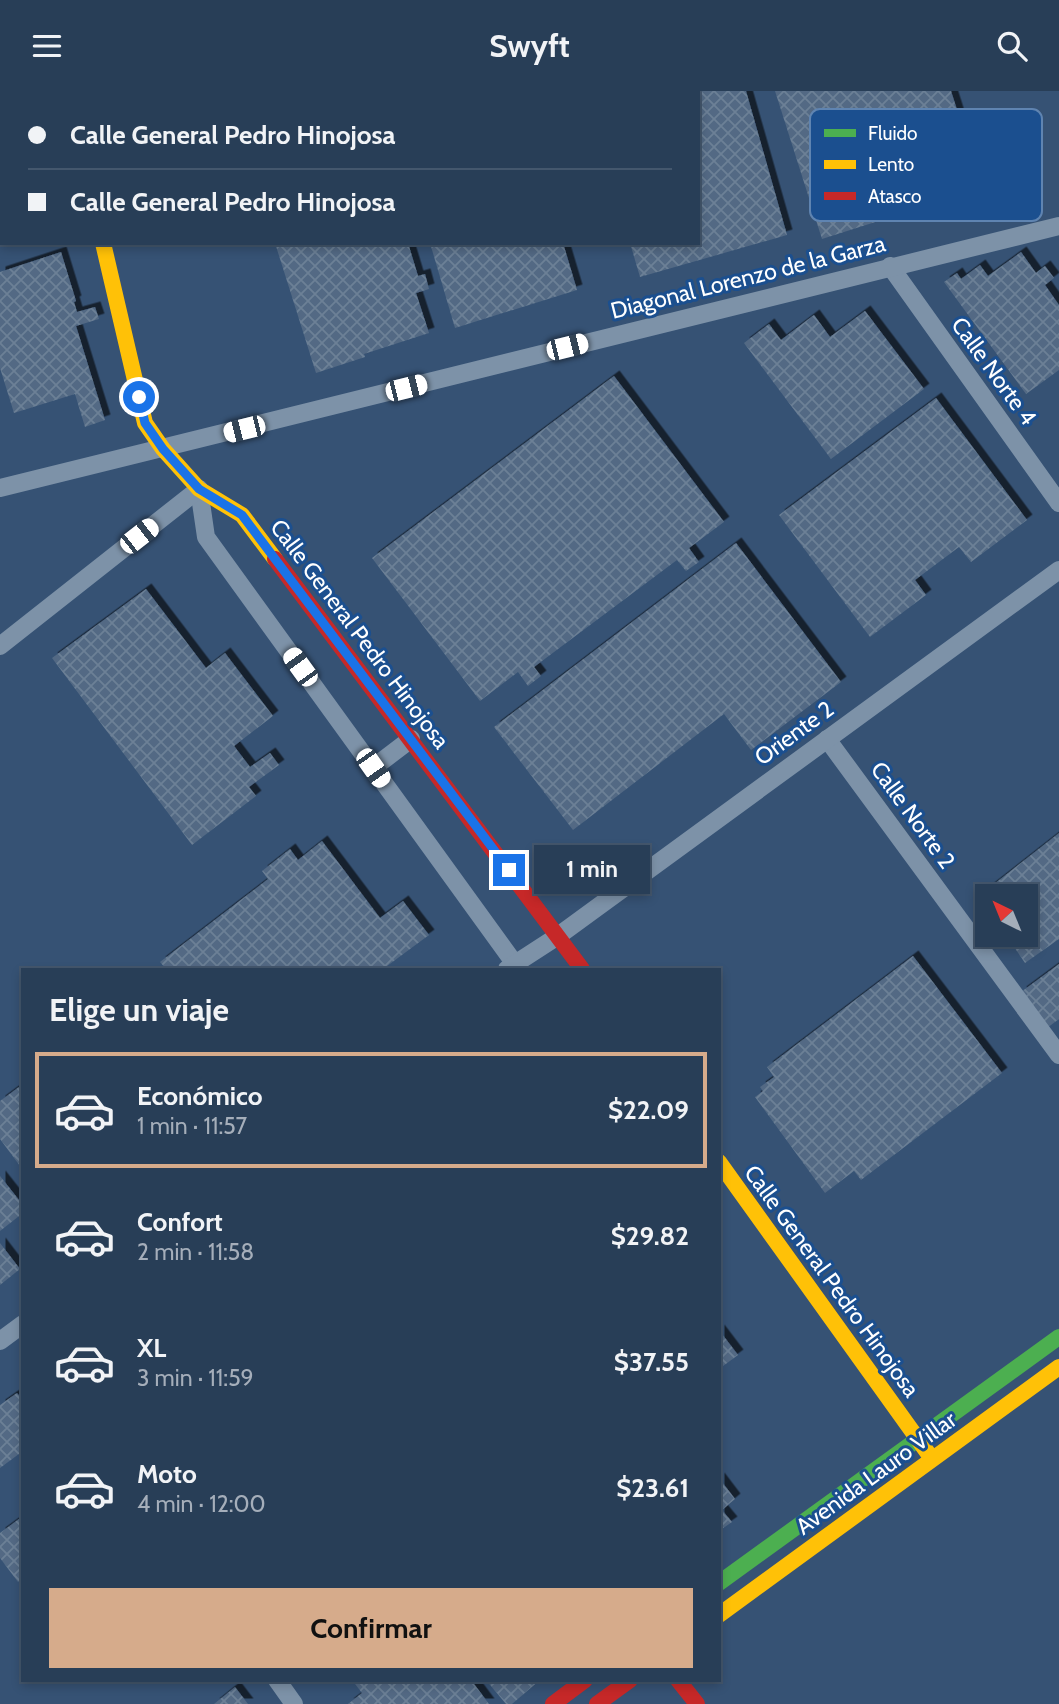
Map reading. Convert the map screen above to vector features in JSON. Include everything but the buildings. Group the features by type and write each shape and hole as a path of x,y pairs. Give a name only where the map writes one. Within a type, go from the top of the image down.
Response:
{"street":[{"name":"Diagonal Lorenzo de la Garza","path":"0,488 1059,226"},
{"name":"Calle General Pedro Hinojosa","path":"103,245 145,423 163,449 199,489 242,515 581,968"},
{"name":"Calle Norte 4","path":"890,267 1059,503"},
{"path":"0,646 199,489 206,537 373,768 511,967"},
{"name":"Oriente 2","path":"511,967 558,936 1059,570"},
{"path":"373,768 411,739"},
{"name":"Calle Norte 2","path":"827,739 1059,1055"},
{"name":"Calle General Pedro Hinojosa","path":"721,1165 933,1460"},
{"path":"0,1341 21,1325"},
{"name":"Avenida Lauro Villar","path":"721,1582 1059,1337"},
{"name":"Avenida Lauro Villar","path":"721,1614 1059,1367"},
{"path":"278,1682 294,1704"},
{"path":"552,1704 582,1682"},
{"path":"597,1704 627,1682"},
{"path":"680,1682 697,1704"}],"traffic: fast":[{"path":"721,1582 1059,1337"}],"traffic: slow":[{"path":"103,245 145,423 163,449 199,489 242,515 275,559"},
{"path":"721,1165 930,1456"},
{"path":"721,1614 1059,1367"}],"traffic: jam":[{"path":"275,559 581,968"},
{"path":"553,1704 582,1682"},
{"path":"597,1704 627,1682"},
{"path":"680,1682 697,1704"}],"route":[{"path":"139,397 145,423 163,449 199,489 242,515 509,870"}]}
